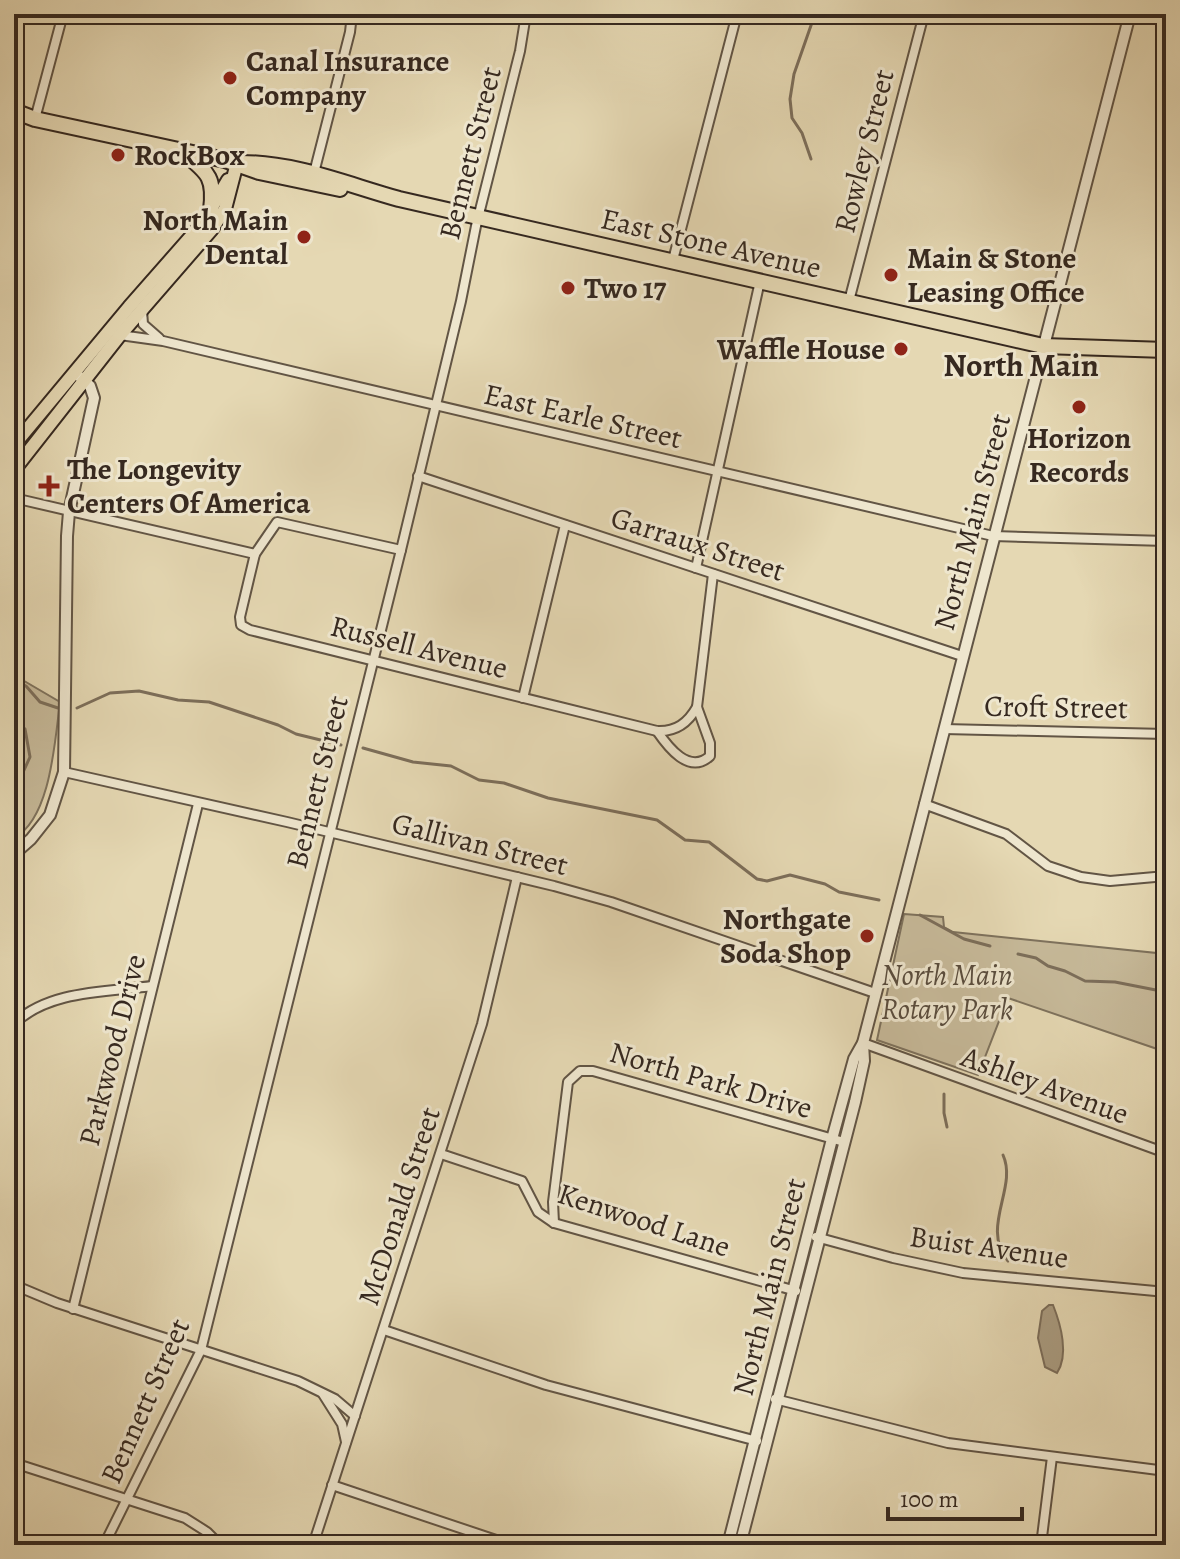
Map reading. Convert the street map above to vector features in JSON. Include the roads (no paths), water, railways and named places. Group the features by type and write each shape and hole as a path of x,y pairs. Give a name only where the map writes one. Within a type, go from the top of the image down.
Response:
{"highway":[{"name":"East Stone Avenue","path":"14,111 35,119 237,163 259,172 307,183 349,191 368,191"},
{"path":"182,151 201,167 214,188 211,210"},
{"name":"East Stone Avenue","path":"237,163 257,163 314,173 368,191 1043,346 1166,350"}],"main road":[{"path":"14,470 79,376 211,210 237,163"},
{"path":"14,445 120,335 212,229 225,209 237,163"}],"street":[{"path":"35,119 63,14"},
{"path":"314,173 352,14"},
{"name":"Bennett Street","path":"104,1545 201,1350 401,550 478,216 514,78 526,14"},
{"path":"673,260 737,14"},
{"name":"Rowley Street","path":"849,301 924,14"},
{"name":"North Main Street","path":"799,1292 807,1235 854,1059 863,1043 1130,14"},
{"path":"1143,14 1166,19"},
{"path":"696,568 760,281"},
{"path":"142,310 143,324 163,341"},
{"name":"East Earle Street","path":"120,335 163,341 993,536 1166,541"},
{"path":"14,854 50,815 64,772 67,728 65,574 69,512 94,398 90,386 79,376"},
{"name":"Garraux Street","path":"418,476 962,656"},
{"path":"14,498 255,554 272,526 283,522 401,550"},
{"path":"523,698 565,525"},
{"name":"Russell Avenue","path":"255,554 240,617 241,625 250,630 657,731"},
{"path":"657,731 678,728 697,707 713,574"},
{"path":"657,731 679,756 694,763 705,760 711,751 697,707"},
{"name":"Croft Street","path":"944,729 1166,734"},
{"name":"Gallivan Street","path":"64,772 329,832 611,902 875,993"},
{"name":"Parkwood Drive","path":"73,1309 198,804"},
{"path":"924,804 1006,834 1048,866 1081,877 1110,881 1166,876"},
{"name":"McDonald Street","path":"313,1545 482,1024 517,877"},
{"path":"14,1024 49,1002 152,986"},
{"name":"North Main Street","path":"740,1545 771,1398 799,1292 819,1238 864,1061 863,1043"},
{"name":"Ashley Avenue","path":"863,1043 1166,1153"},
{"name":"North Park Drive","path":"554,1223 553,1202 568,1082 580,1071 593,1071 844,1142"},
{"name":"Kenwood Lane","path":"441,1154 522,1181 538,1212 554,1223 799,1292"},
{"name":"Buist Avenue","path":"807,1235 963,1273 1166,1292"},
{"path":"14,1285 73,1309 298,1381 323,1393 355,1416"},
{"path":"384,1330 533,1381 760,1442"},
{"path":"323,1393 342,1424 346,1443"},
{"path":"771,1398 948,1443 1166,1471"},
{"name":"North Main Street","path":"728,1545 760,1442"},
{"path":"1041,1545 1052,1457"},
{"path":"14,1463 185,1518 220,1545"},
{"path":"332,1485 511,1545"}],"waterway":[{"path":"811,159 802,133 792,118 790,99 794,74 815,14"},
{"path":"14,680 26,686 40,702 58,708"},
{"path":"77,708 110,693 139,691 178,700 209,702 296,734 341,745"},
{"path":"14,721 25,729 30,757 14,792"},
{"path":"363,748 413,762 451,766 479,780 504,783 548,798 657,820 685,840 709,842 757,879 767,881 790,875 825,884 839,892 879,900"},
{"path":"920,915 964,939 990,946"},
{"path":"1018,954 1036,958 1085,981 1115,982 1166,992"},
{"path":"944,1094 947,1127"},
{"path":"1003,1155 1006,1181 998,1235 1000,1248 1008,1261"}],"place":[{"name":"Canal Insurance Company","path":"230,78"},
{"name":"RockBox","path":"118,155"},
{"name":"North Main Dental","path":"304,237"},
{"name":"Main & Stone Leasing Office","path":"891,275"},
{"name":"Two 17","path":"568,288"},
{"name":"Waffle House","path":"901,349"},
{"name":"Horizon Records","path":"1079,407"},
{"name":"The Longevity Centers Of America","path":"49,486"},
{"name":"Northgate Soda Shop","path":"867,936"}],"district":[{"name":"North Main","path":"1021,365"}],"park label":[{"name":"North Main Rotary Park","path":"947,992"}]}
